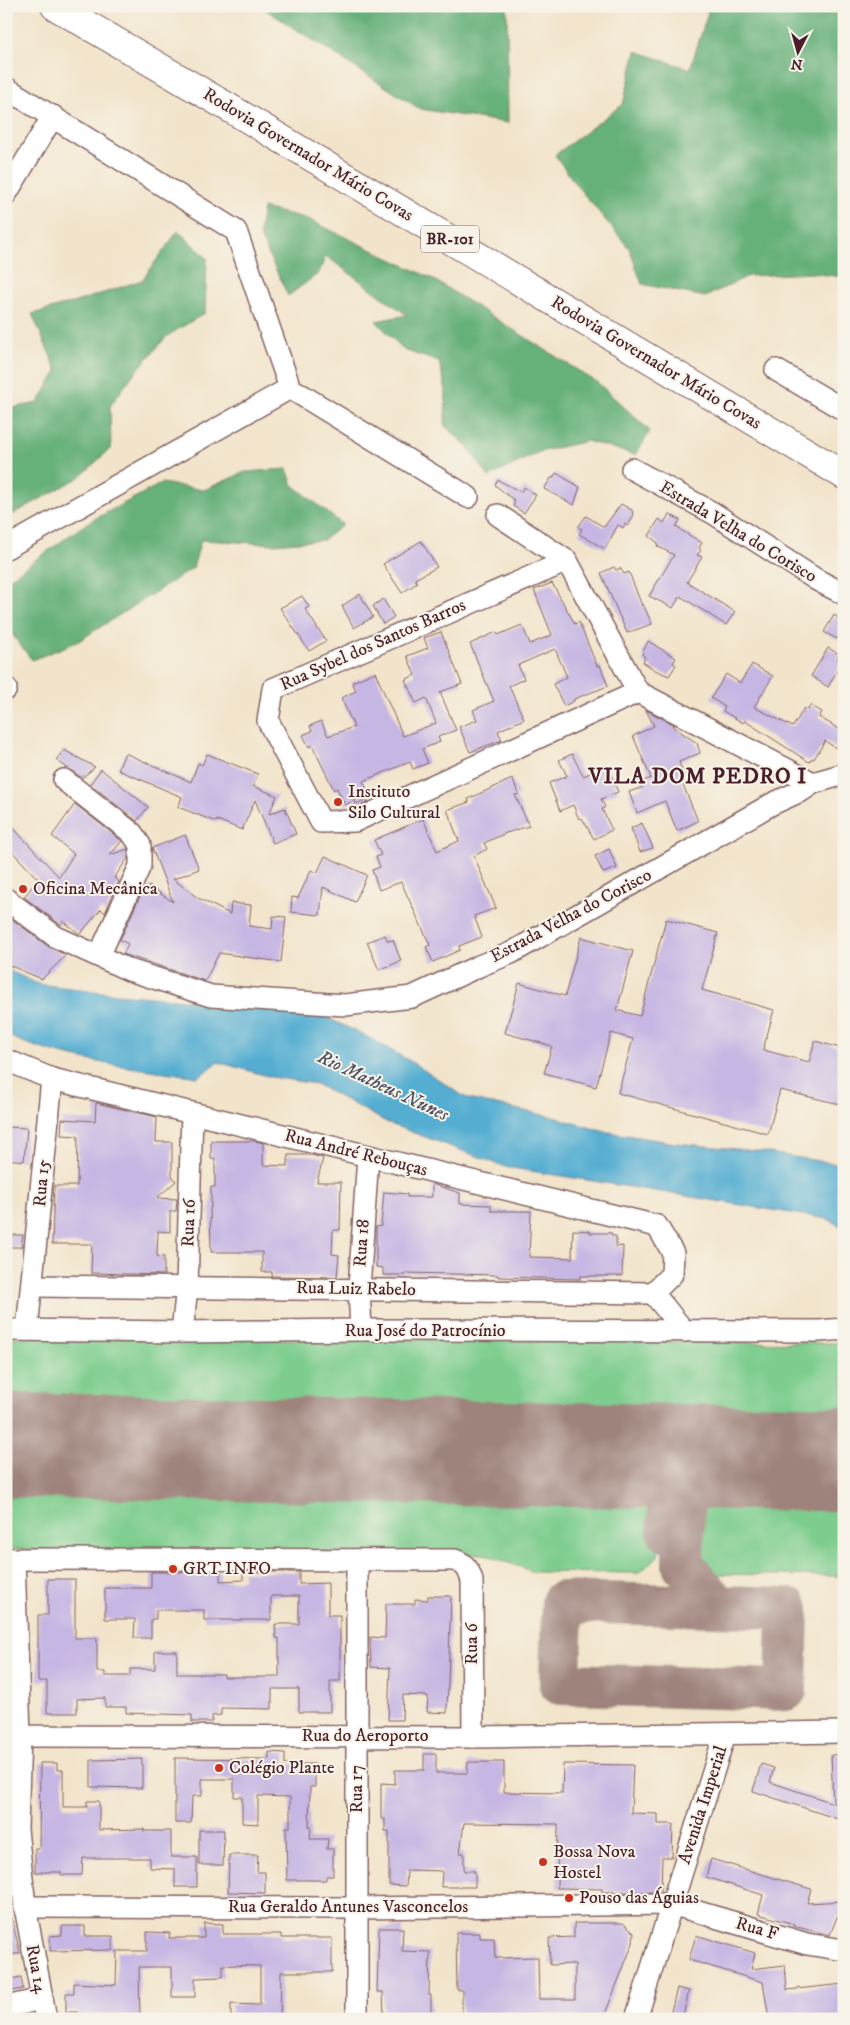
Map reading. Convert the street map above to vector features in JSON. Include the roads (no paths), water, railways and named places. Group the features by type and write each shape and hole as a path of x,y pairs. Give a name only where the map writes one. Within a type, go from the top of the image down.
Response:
{"highway":[{"name":"Rodovia Governador Mário Covas","path":"54,6 243,116 844,475"}],"street":[{"path":"6,88 236,231 290,388 468,497"},
{"path":"6,194 53,116"},
{"path":"776,370 844,410"},
{"path":"6,548 290,388"},
{"name":"Estrada Velha do Corisco","path":"632,470 713,513 817,580 844,594"},
{"path":"498,514 567,561 638,692 813,783"},
{"name":"Rua Sybel dos Santos Barros","path":"567,561 273,689 268,721 321,822 355,821 638,692"},
{"name":"Estrada Velha do Corisco","path":"6,899 56,937 129,970 211,996 345,1005 412,997 511,953 772,804 803,790 813,783 844,774"},
{"path":"64,780 132,833 140,845 140,866 99,956"},
{"name":"Rua André Rebouças","path":"6,1060 52,1080 657,1226 673,1253 672,1274 653,1293"},
{"name":"Rua 15","path":"17,1330 33,1286 52,1080"},
{"name":"Rua 16","path":"182,1332 187,1288 192,1113"},
{"name":"Rua 18","path":"361,1330 359,1289 368,1156"},
{"name":"Rua Luiz Rabelo","path":"33,1286 653,1293"},
{"path":"653,1293 684,1331"},
{"name":"Rua José do Patrocínio","path":"17,1330 182,1332 361,1330 819,1331 844,1329"},
{"path":"10,1559 357,1560"},
{"name":"Rua 14","path":"10,1559 17,1829 24,1907 44,2009"},
{"name":"Rua 6","path":"357,1560 455,1560 467,1566 472,1581 473,1737"},
{"name":"Rua 17","path":"357,1560 357,2019"},
{"name":"Rua do Aeroporto","path":"13,1732 473,1737 844,1732"},
{"name":"Avenida Imperial","path":"636,2019 725,1734"},
{"name":"Rua Geraldo Antunes Vasconcelos","path":"24,1907 357,1908 671,1904"},
{"name":"Rua F","path":"671,1904 807,1944 844,1950"},
{"path":"6,2007 44,2009"}],"water":[{"name":"Rio Matheus Nunes","path":"6,969 38,984 117,994 280,1008 321,1015 362,1034 410,1061 468,1099 553,1117 602,1131 675,1143 757,1151 844,1165 844,1228 828,1219 506,1167 390,1124 316,1084 271,1077 218,1062 198,1077 76,1058 52,1052 6,1035"}],"place":[{"name":"Instituto Silo Cultural","path":"338,802"},
{"name":"Oficina Mecânica","path":"23,889"},
{"name":"GRT INFO","path":"173,1569"},
{"name":"Colégio Plante","path":"219,1768"},
{"name":"Bossa Nova Hostel","path":"543,1862"},
{"name":"Pouso das Águias","path":"569,1898"}],"district":[{"name":"VILA DOM PEDRO I","path":"698,776"}]}
